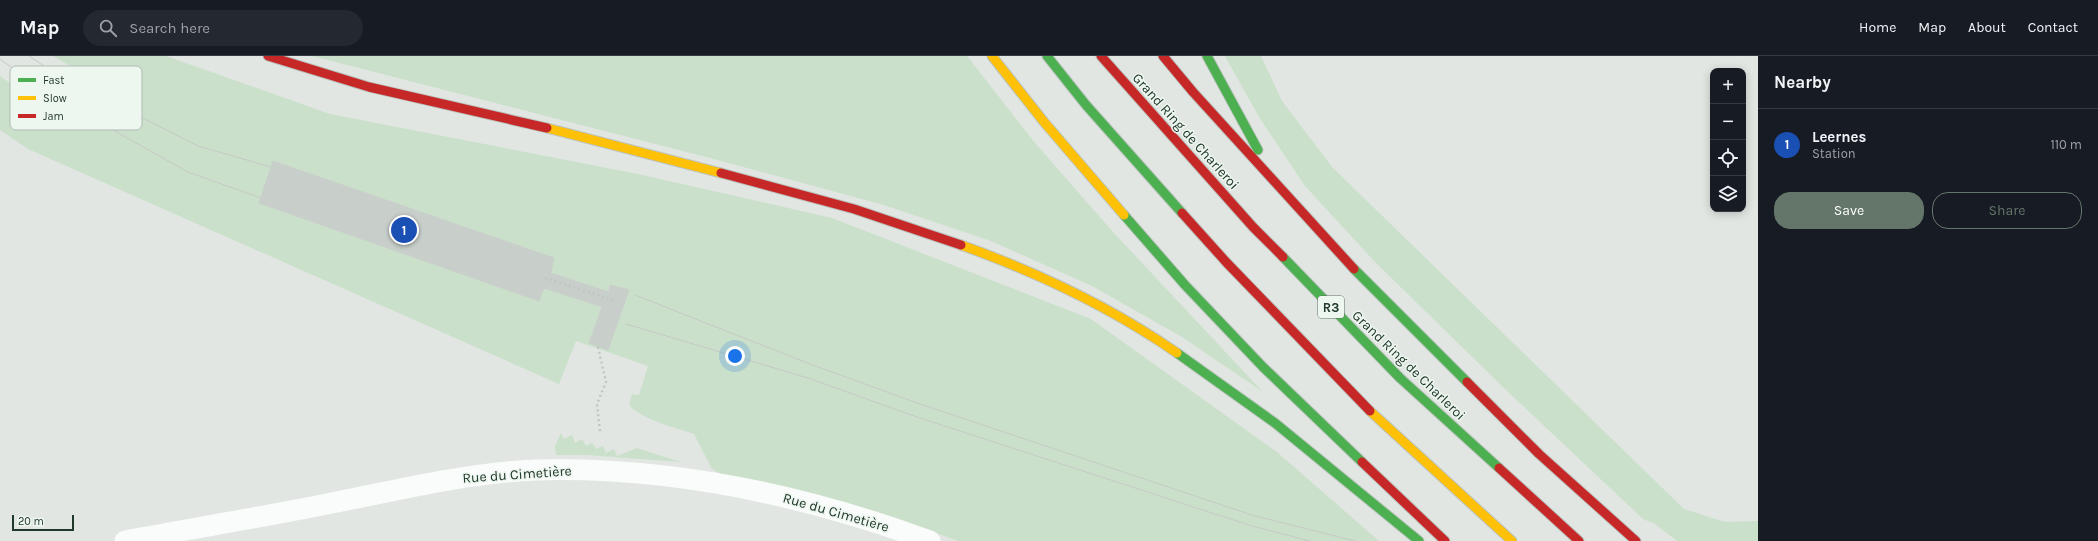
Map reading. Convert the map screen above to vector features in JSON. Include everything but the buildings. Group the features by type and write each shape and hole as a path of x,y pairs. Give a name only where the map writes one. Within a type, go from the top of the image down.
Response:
{"highway":[{"path":"268,56 299,67 373,87 543,127 827,200 924,232 1012,264 1082,296 1166,346 1258,408 1334,468 1419,541"},
{"path":"992,56 1044,122 1185,285 1268,373 1445,541"},
{"path":"1047,56 1086,105 1227,263 1373,414 1512,541"},
{"name":"Grand Ring de Charleroi","path":"1101,56 1253,227 1400,378 1579,541"},
{"path":"1163,56 1193,92 1366,281 1540,454 1636,541"},
{"path":"1207,56 1276,182"}],"street":[{"name":"Rue du Cimetière","path":"125,541 449,480 503,473 574,470 626,472 743,488 808,502 872,520 930,541"}],"path":[{"path":"545,278 613,300"},
{"path":"598,347 606,382 597,404 600,432"}],"green space":[{"path":"53,56 166,56 330,114 638,174 832,218 1091,319 1277,452 1379,541 958,541 878,512 722,475 712,469 694,434 641,415 629,405 632,394 639,395 648,366 576,341 559,384 28,149 0,130 0,76 10,83 10,130 142,130 142,66 70,66"},
{"path":"312,56 967,56 1035,143 1113,232 1263,392 1182,337 1092,286 991,241 884,205 710,158"},
{"path":"1225,56 1261,56 1282,101 1333,168 1684,509 1725,522 1758,521 1758,541 1677,541 1655,524 1643,519 1506,390 1376,263 1305,186 1259,117"},
{"path":"561,433 564,439 572,435 575,443 582,439 586,446 592,443 596,449 603,446 606,453 614,449 617,456 637,448 680,462 588,455 556,455 555,446"}],"tram line":[{"path":"29,56 44,66"},
{"path":"0,59 10,66"},
{"path":"142,118 198,146 271,167"},
{"path":"113,130 188,172 261,198"},
{"path":"635,295 810,364 920,404 1255,516 1355,541"},
{"path":"626,324 808,378 917,417 1252,526 1310,541"}],"traffic: fast":[{"path":"1047,56 1086,105 1182,213"},
{"path":"1207,56 1258,150"},
{"path":"1124,215 1185,285 1263,367 1362,462"},
{"path":"1283,257 1400,378 1499,468"},
{"path":"1354,269 1467,382"},
{"path":"1177,353 1275,423 1419,541"}],"traffic: slow":[{"path":"992,56 1044,122 1124,215"},
{"path":"547,128 721,173"},
{"path":"961,245 1017,267 1072,292 1152,336 1177,353"},
{"path":"1370,411 1512,541"}],"traffic: jam":[{"path":"268,56 369,87 547,128"},
{"path":"1101,56 1253,227 1283,257"},
{"path":"1163,56 1193,92 1354,269"},
{"path":"721,173 854,209 961,245"},
{"path":"1182,213 1227,263 1370,411"},
{"path":"1467,382 1539,454 1636,541"},
{"path":"1362,462 1445,541"},
{"path":"1499,468 1579,541"}],"place":[{"name":"Leernes","path":"404,230"}]}
